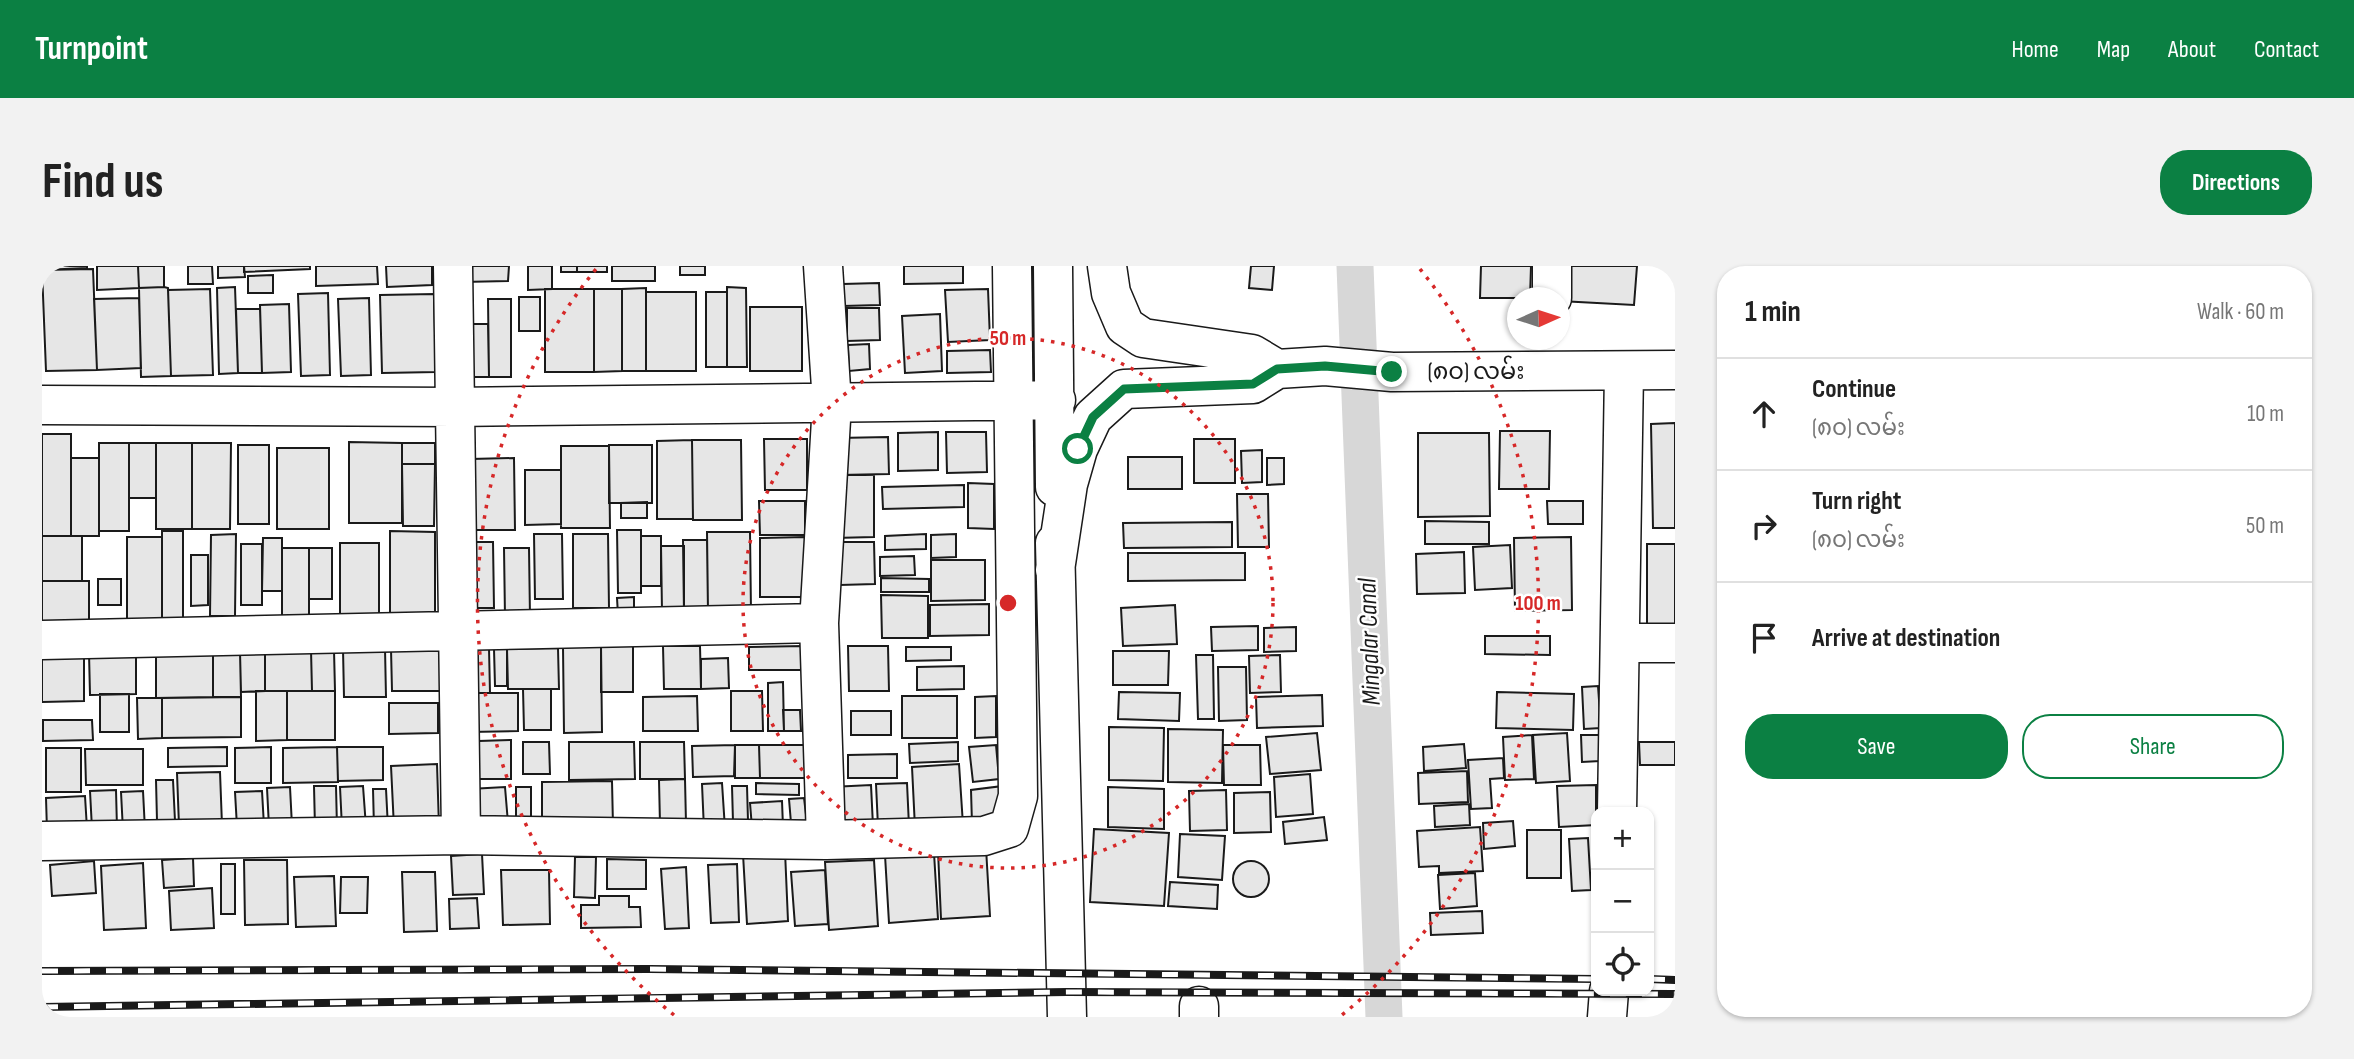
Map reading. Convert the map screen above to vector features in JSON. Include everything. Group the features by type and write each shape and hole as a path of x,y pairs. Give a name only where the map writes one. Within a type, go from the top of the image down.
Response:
{"street":[{"path":"453,266 461,835"},
{"path":"822,266 832,403 819,623 826,840"},
{"path":"42,841 461,835 826,840 984,836 1009,828 1018,796 1012,266"},
{"path":"1054,266 1055,570 1068,1017"},
{"path":"1107,266 1111,293 1125,326 1143,338 1252,354 1277,369"},
{"path":"1552,266 1552,287"},
{"name":"(၈၀) လမ်း","path":"1055,570 1068,484 1078,449 1093,417 1124,389 1253,384 1277,369 1325,366 1392,372 1551,355 1624,371 1675,369"},
{"path":"1617,807 1624,371"},
{"path":"42,405 453,407 1056,400"},
{"path":"42,640 819,623"},
{"path":"1621,643 1675,643"},
{"path":"1607,1017 1609,996"}],"building":[{"path":"42,266 87,266 87,268 42,270"},
{"path":"97,266 138,266 139,288 97,290"},
{"path":"138,266 164,266 164,287 139,288"},
{"path":"188,266 212,266 213,284 188,284"},
{"path":"218,266 244,266 245,277 218,278"},
{"path":"244,266 310,266 310,269 244,272"},
{"path":"316,266 377,266 378,284 316,286"},
{"path":"386,266 432,266 432,285 387,287"},
{"path":"462,266 509,266 508,281 462,282"},
{"path":"528,266 552,266 552,289 528,290"},
{"path":"561,266 577,266 577,272 561,272"},
{"path":"577,266 607,266 607,272 577,272"},
{"path":"612,266 655,266 655,281 612,281"},
{"path":"680,266 705,266 705,275 680,275"},
{"path":"904,266 963,266 963,283 904,284"},
{"path":"1251,266 1274,266 1272,290 1249,288"},
{"path":"1481,266 1531,266 1530,287 1507,287 1507,298 1480,298"},
{"path":"1558,266 1637,266 1634,305 1570,302 1570,287 1559,287"},
{"path":"93,269 97,370 46,371 42,270"},
{"path":"273,275 273,293 248,293 248,276"},
{"path":"879,283 880,305 843,306 843,284"},
{"path":"235,287 238,373 219,374 217,288"},
{"path":"727,287 746,288 747,367 727,367"},
{"path":"139,288 168,288 171,376 141,377"},
{"path":"646,288 646,371 622,371 622,289"},
{"path":"210,289 213,375 171,376 168,290"},
{"path":"545,289 594,289 594,372 545,372"},
{"path":"594,289 622,289 622,371 594,372"},
{"path":"988,289 990,340 948,342 945,290"},
{"path":"646,292 696,292 696,371 646,371"},
{"path":"706,292 727,292 727,367 706,367"},
{"path":"328,293 330,375 301,376 298,294"},
{"path":"434,294 436,372 382,373 380,295"},
{"path":"519,297 540,297 540,331 519,331"},
{"path":"139,298 141,368 97,370 94,299"},
{"path":"369,298 371,375 341,376 338,299"},
{"path":"488,299 511,299 511,377 489,377"},
{"path":"289,304 291,372 262,373 260,305"},
{"path":"750,307 802,307 802,371 750,371"},
{"path":"847,308 879,308 880,340 847,341"},
{"path":"236,309 260,309 262,373 238,373"},
{"path":"940,314 942,371 905,373 902,316"},
{"path":"460,324 488,324 489,377 460,377"},
{"path":"869,344 870,369 849,371 848,345"},
{"path":"990,350 991,372 947,373 947,351"},
{"path":"1675,423 1675,528 1653,528 1651,424"},
{"path":"1500,431 1550,431 1549,489 1499,489"},
{"path":"938,432 938,470 898,471 898,433"},
{"path":"946,432 986,432 987,472 947,473"},
{"path":"1418,433 1489,433 1490,516 1418,517"},
{"path":"42,434 71,434 71,536 42,536"},
{"path":"888,437 889,474 839,475 838,438"},
{"path":"764,439 807,439 807,490 765,490"},
{"path":"1194,439 1235,439 1235,483 1194,483"},
{"path":"692,440 741,440 742,520 693,520"},
{"path":"692,440 693,519 657,519 657,441"},
{"path":"349,442 402,443 402,523 349,523"},
{"path":"99,443 129,443 129,531 99,531"},
{"path":"129,443 156,443 156,498 129,498"},
{"path":"156,443 192,443 192,529 156,529"},
{"path":"192,443 231,443 230,529 192,529"},
{"path":"402,443 435,443 435,464 402,464"},
{"path":"238,445 269,445 269,524 238,524"},
{"path":"609,445 652,445 652,503 609,503"},
{"path":"561,446 609,446 610,528 561,528"},
{"path":"277,448 329,448 329,529 277,529"},
{"path":"1262,450 1262,482 1242,483 1241,451"},
{"path":"1128,457 1182,457 1182,489 1128,489"},
{"path":"71,458 99,458 99,536 71,536"},
{"path":"514,458 515,530 471,530 471,459"},
{"path":"1267,458 1284,458 1284,484 1267,485"},
{"path":"402,464 435,464 434,526 403,526"},
{"path":"525,470 561,470 561,524 525,525"},
{"path":"833,475 874,475 874,537 834,538"},
{"path":"968,483 994,484 994,529 968,528"},
{"path":"964,485 964,507 883,509 882,487"},
{"path":"1237,494 1268,494 1269,547 1238,547"},
{"path":"759,501 805,501 805,535 760,535"},
{"path":"1547,501 1583,501 1583,524 1548,524"},
{"path":"647,502 647,518 621,518 621,503"},
{"path":"1425,521 1489,522 1489,544 1425,544"},
{"path":"1232,522 1232,547 1124,548 1123,523"},
{"path":"617,530 641,530 641,593 618,593"},
{"path":"162,531 183,531 183,619 162,619"},
{"path":"390,531 435,532 435,616 390,615"},
{"path":"707,532 750,532 751,612 708,612"},
{"path":"236,534 235,616 210,616 211,535"},
{"path":"534,534 562,534 563,599 535,599"},
{"path":"573,534 608,534 609,608 573,608"},
{"path":"926,534 926,549 885,550 885,536"},
{"path":"956,534 956,557 931,558 931,535"},
{"path":"42,536 82,536 82,581 42,581"},
{"path":"641,536 661,536 661,586 641,586"},
{"path":"127,537 162,537 162,619 127,619"},
{"path":"805,537 806,597 760,597 760,538"},
{"path":"1571,537 1572,610 1515,611 1514,538"},
{"path":"263,538 282,538 282,591 262,591"},
{"path":"683,540 707,540 708,612 684,612"},
{"path":"470,542 493,542 494,608 470,608"},
{"path":"839,542 874,542 875,584 840,585"},
{"path":"340,543 379,543 379,616 340,616"},
{"path":"241,544 262,544 262,605 241,605"},
{"path":"1647,544 1675,544 1675,629 1647,629"},
{"path":"1510,545 1512,588 1475,590 1473,547"},
{"path":"661,546 684,546 684,612 662,612"},
{"path":"282,548 309,548 309,619 282,619"},
{"path":"309,548 332,548 332,599 309,599"},
{"path":"504,548 529,548 530,617 505,617"},
{"path":"1464,552 1465,593 1417,594 1416,554"},
{"path":"1128,553 1245,553 1245,580 1128,581"},
{"path":"191,555 208,555 208,605 191,606"},
{"path":"914,556 915,575 880,576 880,557"},
{"path":"931,560 985,560 985,600 931,601"},
{"path":"881,578 929,579 929,592 881,592"},
{"path":"98,579 121,579 121,605 98,605"},
{"path":"42,581 89,581 89,623 42,623"},
{"path":"881,595 928,596 928,638 882,638"},
{"path":"634,597 634,615 618,615 617,598"},
{"path":"989,604 989,635 930,636 930,605"},
{"path":"1175,605 1177,644 1123,646 1121,608"},
{"path":"1258,626 1258,650 1212,651 1211,627"},
{"path":"1296,627 1296,651 1264,652 1264,628"},
{"path":"1485,636 1550,636 1550,655 1485,654"},
{"path":"601,646 633,646 633,692 601,692"},
{"path":"601,646 602,732 564,733 563,647"},
{"path":"663,646 700,646 701,689 664,689"},
{"path":"803,646 803,670 749,670 749,647"},
{"path":"848,646 888,646 889,691 849,691"},
{"path":"906,647 951,647 951,660 906,661"},
{"path":"385,648 386,697 344,697 343,649"},
{"path":"442,648 442,691 392,691 391,649"},
{"path":"469,648 489,648 490,693 469,693"},
{"path":"558,648 559,689 508,689 507,649"},
{"path":"494,649 507,649 507,686 495,686"},
{"path":"311,650 334,650 335,691 312,691"},
{"path":"311,650 312,691 265,691 265,651"},
{"path":"265,651 265,691 241,692 240,652"},
{"path":"1113,651 1169,651 1168,685 1113,685"},
{"path":"213,652 240,652 241,697 213,697"},
{"path":"213,652 213,697 156,698 156,653"},
{"path":"89,653 136,653 136,694 90,695"},
{"path":"1196,655 1213,655 1214,719 1198,719"},
{"path":"1280,655 1281,692 1250,693 1249,656"},
{"path":"42,658 84,658 84,701 42,702"},
{"path":"728,658 729,688 701,689 701,659"},
{"path":"964,666 964,689 917,690 917,667"},
{"path":"1218,667 1246,667 1247,720 1219,721"},
{"path":"783,682 784,731 768,731 768,683"},
{"path":"1598,686 1601,728 1584,729 1582,687"},
{"path":"523,689 551,689 551,730 524,730"},
{"path":"256,691 287,691 287,740 256,741"},
{"path":"287,691 335,691 335,740 287,740"},
{"path":"731,691 762,691 763,731 731,731"},
{"path":"1119,692 1180,693 1179,721 1118,719"},
{"path":"1497,692 1574,694 1573,730 1496,728"},
{"path":"469,693 518,693 518,731 470,732"},
{"path":"100,694 129,694 129,732 100,732"},
{"path":"1322,695 1323,726 1257,728 1256,697"},
{"path":"697,696 698,731 643,731 643,697"},
{"path":"902,696 957,696 957,738 902,738"},
{"path":"996,696 996,737 975,738 975,697"},
{"path":"241,697 241,737 162,738 162,698"},
{"path":"137,698 162,698 162,738 138,739"},
{"path":"389,703 438,703 438,733 389,734"},
{"path":"783,710 800,710 801,731 784,731"},
{"path":"851,711 891,711 891,735 851,735"},
{"path":"43,720 92,720 93,740 43,741"},
{"path":"1109,727 1164,728 1163,781 1109,780"},
{"path":"1168,729 1223,730 1222,783 1168,782"},
{"path":"1317,733 1321,770 1270,774 1266,737"},
{"path":"1567,733 1570,781 1536,783 1533,735"},
{"path":"1532,735 1534,779 1505,780 1503,737"},
{"path":"1581,735 1599,735 1600,761 1582,762"},
{"path":"511,740 511,779 479,779 479,741"},
{"path":"523,742 549,742 550,774 523,774"},
{"path":"569,742 634,742 635,779 569,780"},
{"path":"640,742 684,742 685,779 640,779"},
{"path":"958,742 958,761 910,763 909,744"},
{"path":"1639,742 1675,742 1675,765 1640,765"},
{"path":"1464,744 1466,768 1424,771 1423,747"},
{"path":"735,745 734,776 693,777 692,746"},
{"path":"735,745 759,745 760,778 735,778"},
{"path":"759,745 808,745 808,778 760,778"},
{"path":"996,745 999,779 973,782 969,747"},
{"path":"1223,745 1260,745 1261,785 1224,785"},
{"path":"227,747 227,766 168,767 168,748"},
{"path":"271,747 271,783 235,783 235,748"},
{"path":"337,747 383,747 383,780 338,781"},
{"path":"337,747 338,782 283,783 283,748"},
{"path":"46,748 81,748 81,792 46,792"},
{"path":"85,749 143,749 143,785 86,785"},
{"path":"897,754 897,778 848,778 848,755"},
{"path":"1503,758 1504,778 1490,779 1492,808 1471,809 1468,760"},
{"path":"437,764 439,827 394,828 391,766"},
{"path":"959,764 963,825 915,828 912,767"},
{"path":"1467,771 1468,802 1419,804 1418,773"},
{"path":"220,772 222,825 179,826 177,773"},
{"path":"1310,774 1313,814 1276,817 1274,777"},
{"path":"685,779 686,823 660,824 659,780"},
{"path":"156,780 173,780 175,821 157,821"},
{"path":"612,781 613,826 542,827 542,782"},
{"path":"722,783 725,829 704,830 702,784"},
{"path":"756,783 799,784 799,795 756,794"},
{"path":"907,783 909,826 878,827 876,784"},
{"path":"871,785 873,826 834,828 831,787"},
{"path":"1596,785 1596,807 1591,807 1591,825 1559,827 1557,786"},
{"path":"314,786 336,786 337,828 315,828"},
{"path":"363,786 366,827 342,828 340,787"},
{"path":"732,786 747,786 748,821 733,822"},
{"path":"1003,786 1001,821 972,824 971,790"},
{"path":"290,787 292,826 269,827 267,788"},
{"path":"505,787 508,823 473,825 470,789"},
{"path":"516,787 531,787 531,826 516,826"},
{"path":"1108,787 1164,789 1164,829 1108,827"},
{"path":"373,789 386,789 388,828 374,828"},
{"path":"116,790 117,828 92,829 90,791"},
{"path":"1226,790 1227,830 1190,831 1189,791"},
{"path":"143,791 145,830 123,831 121,792"},
{"path":"262,791 264,826 237,827 235,792"},
{"path":"1270,792 1271,832 1234,833 1234,793"},
{"path":"85,796 87,829 47,831 46,798"},
{"path":"804,798 807,823 791,823 789,799"},
{"path":"782,801 783,827 752,828 750,803"},
{"path":"1469,804 1470,825 1435,827 1434,806"},
{"path":"1324,817 1327,840 1285,844 1283,822"},
{"path":"1513,821 1515,846 1484,849 1483,823"},
{"path":"1480,827 1483,871 1439,873 1439,866 1419,867 1417,831"},
{"path":"1094,829 1169,833 1164,906 1090,902"},
{"path":"1527,830 1561,830 1561,878 1527,878"},
{"path":"1180,834 1225,836 1222,880 1178,877"},
{"path":"1588,838 1591,890 1572,891 1569,839"},
{"path":"986,848 990,916 941,919 938,851"},
{"path":"785,851 788,921 747,924 743,854"},
{"path":"934,853 938,919 889,923 885,855"},
{"path":"482,854 484,894 453,895 451,856"},
{"path":"575,857 596,857 595,898 574,897"},
{"path":"193,858 194,886 164,888 162,860"},
{"path":"607,859 646,860 646,889 607,889"},
{"path":"244,860 287,860 288,924 245,925"},
{"path":"874,860 878,926 829,930 825,862"},
{"path":"94,861 96,893 52,896 50,865"},
{"path":"1251,861 1264,866 1269,879 1264,892 1251,897 1238,892 1233,879 1238,866"},
{"path":"143,863 146,928 104,930 101,866"},
{"path":"221,864 235,864 235,914 221,914"},
{"path":"737,864 739,922 711,923 708,865"},
{"path":"686,867 689,928 665,929 661,869"},
{"path":"501,870 549,870 550,924 503,925"},
{"path":"825,870 828,924 795,926 791,872"},
{"path":"402,872 435,872 437,931 404,932"},
{"path":"1475,873 1477,906 1440,909 1438,875"},
{"path":"334,876 336,926 296,927 294,877"},
{"path":"341,877 368,877 367,913 340,913"},
{"path":"1170,882 1218,885 1217,909 1168,906"},
{"path":"212,888 214,928 171,930 169,891"},
{"path":"599,896 629,896 629,907 640,907 641,927 581,928 581,905 599,905"},
{"path":"477,898 479,928 450,929 449,899"},
{"path":"1482,911 1483,933 1431,935 1430,913"}],"waterway":[{"name":"Mingalar Canal","path":"1355,266 1384,1017"}],"railway":[{"path":"42,971 650,969 1591,979"},
{"path":"1654,979 1675,980"},
{"path":"42,1007 1067,992 1675,994"}],"route":[{"path":"1078,449 1093,417 1124,389 1253,384 1277,369 1325,366 1392,372"}]}
